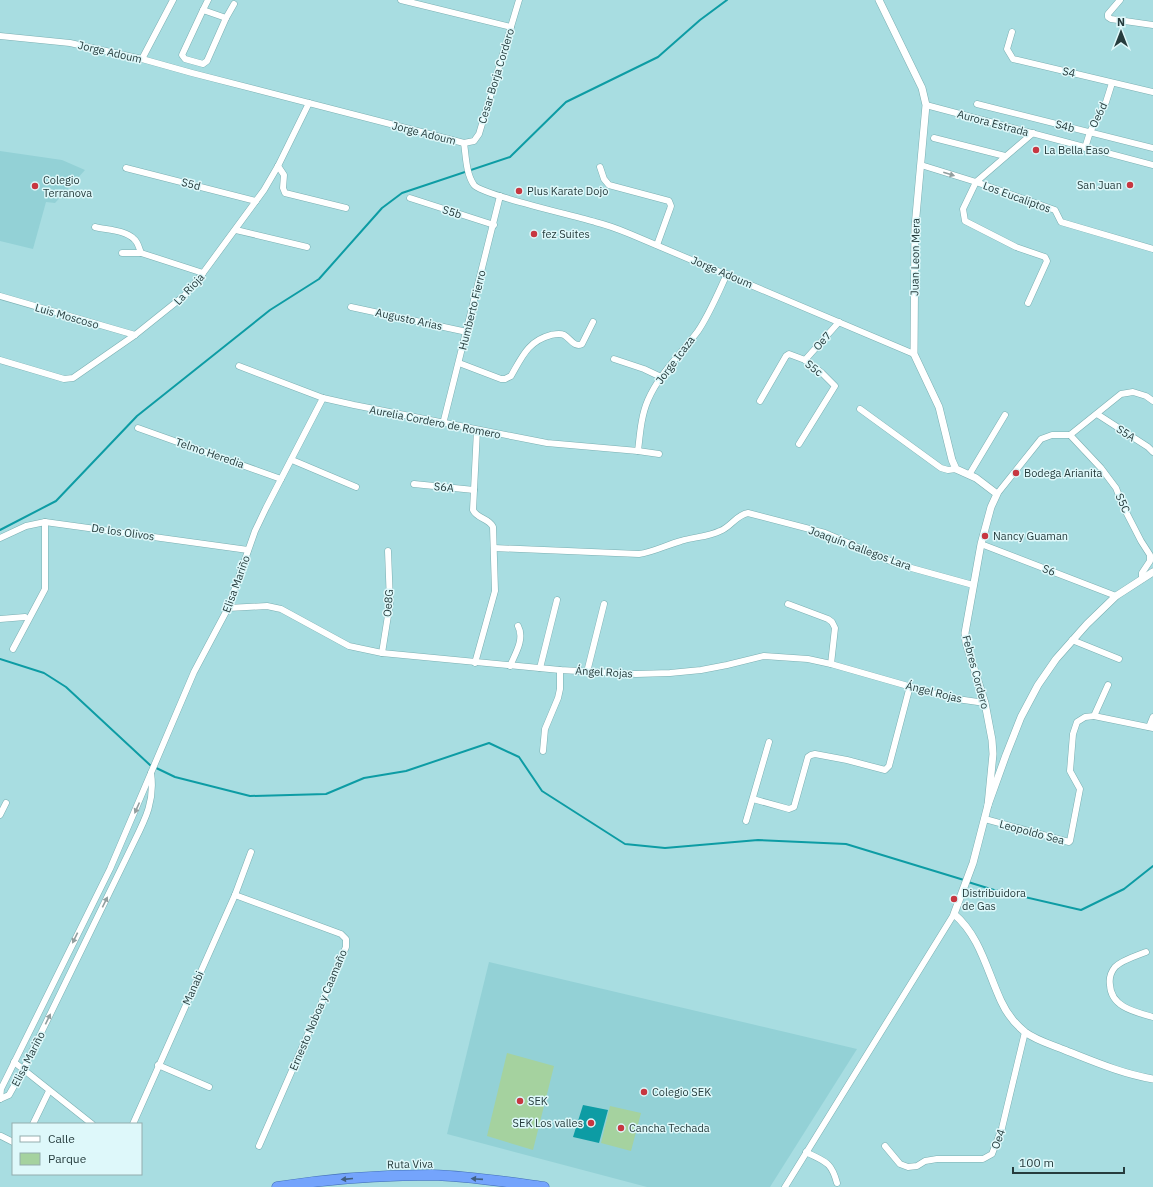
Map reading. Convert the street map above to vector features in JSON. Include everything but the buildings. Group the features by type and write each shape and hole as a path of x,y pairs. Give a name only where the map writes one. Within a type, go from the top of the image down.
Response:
{"highway":[{"name":"Ruta Viva","path":"277,1187 301,1183 365,1177 432,1175 499,1180 544,1187"}],"street":[{"path":"142,59 173,0"},
{"path":"208,0 182,53 183,58 196,63 203,64 207,61 226,18 234,4"},
{"path":"401,0 511,27"},
{"name":"Cesar Borja Cordero","path":"464,146 474,141 479,134 519,0"},
{"name":"Juan Leon Mera","path":"878,0 922,88 926,105 915,227 914,354 939,407 952,460 956,469"},
{"path":"1120,0 1110,10 1108,17 1114,20 1153,25"},
{"path":"203,10 226,18"},
{"name":"S4","path":"1012,32 1007,49 1013,59 1153,92"},
{"name":"Jorge Adoum","path":"0,36 70,43 142,59 464,146 468,171 473,184 478,188 500,196 602,224 727,274 914,354"},
{"path":"192,73 196,63"},
{"name":"Oe6d","path":"1085,148 1090,132 1106,102 1112,83"},
{"name":"La Rioja","path":"0,360 69,379 73,378 135,335 185,296 236,230 256,201 278,166 309,103"},
{"name":"S4b","path":"977,104 1153,148"},
{"name":"Aurora Estrada","path":"926,105 1153,165"},
{"path":"1028,303 1047,261 1046,257 1016,247 965,220 963,209 976,182 1033,133"},
{"path":"934,138 1006,156"},
{"name":"Los Eucaliptos","path":"921,165 976,182 1055,210 1061,222 1153,249"},
{"path":"278,166 284,175 283,188 285,193 346,208"},
{"path":"600,167 604,179 609,185 666,200 670,203 670,208 657,245"},
{"name":"S5d","path":"126,168 256,201"},
{"name":"Humberto Fierro","path":"443,424 494,225 500,196"},
{"name":"S5b","path":"410,198 494,225"},
{"path":"95,228 122,232 133,237 141,253"},
{"path":"236,230 307,247"},
{"path":"122,253 141,253 203,273"},
{"name":"Jorge Icaza","path":"638,451 644,411 652,391 661,377 698,330 712,306 727,274"},
{"name":"Luis Moscoso","path":"0,296 135,335"},
{"name":"Augusto Arias","path":"351,307 467,332"},
{"path":"459,363 505,379 511,376 531,344 545,337 558,334 564,335 575,344 580,345 582,344 593,322"},
{"name":"Oe7","path":"805,360 840,322"},
{"name":"S5c","path":"760,401 786,356 790,354 805,360 822,373 835,386 800,444"},
{"path":"614,358 661,377"},
{"name":"Aurelia Cordero de Romero","path":"239,366 323,398 443,424 560,445 659,454"},
{"path":"860,409 941,468 948,470 956,469 976,478 997,494 1041,439 1052,435 1070,435 1121,394 1133,392 1146,396 1153,401"},
{"name":"Elisa Mariño","path":"151,772 151,803 146,817 23,1070 9,1095 0,1099 1,1089 120,847 151,772 194,672 228,608 259,521 323,398"},
{"name":"S5A","path":"1097,414 1148,447 1153,452"},
{"path":"969,475 1005,415"},
{"name":"Telmo Heredia","path":"138,428 281,479"},
{"path":"475,663 495,591 492,524 474,513 477,430"},
{"name":"S5C","path":"1070,435 1101,468 1113,484 1141,541 1150,554 1150,561 1142,573 1142,579"},
{"path":"292,460 356,487"},
{"name":"S6A","path":"414,484 474,490"},
{"name":"Febres Cordero","path":"988,806 993,754 992,740 985,703 964,633 981,544 991,507 997,494"},
{"name":"Joaquín Gallegos Lara","path":"494,548 639,554 648,553 683,540 720,532 739,516 748,513 825,534 897,564 973,585"},
{"path":"13,648 45,590 45,522"},
{"name":"De los Olivos","path":"0,538 26,526 45,522 248,550"},
{"name":"S6","path":"981,544 1116,596"},
{"name":"Oe8G","path":"382,653 390,598 388,551"},
{"path":"785,1187 954,914 973,863 988,806 1014,733 1030,699 1046,673 1072,640 1087,624 1116,596 1153,572"},
{"path":"540,668 557,600"},
{"path":"587,672 604,604"},
{"path":"788,604 828,619 834,624 831,664"},
{"name":"Ángel Rojas","path":"228,608 267,606 281,609 349,646 382,653 510,666 636,674 670,673 728,665 764,656 808,658 950,698 985,703"},
{"path":"0,619 25,617"},
{"path":"510,666 520,640 520,631 518,626"},
{"path":"1072,640 1119,659"},
{"path":"543,751 545,729 558,698 560,689 560,670"},
{"path":"1108,685 1094,716 1151,727 1153,717"},
{"path":"753,800 789,809 794,807 810,754 847,760 885,770 889,766 910,686"},
{"name":"Leopoldo Sea","path":"985,819 1068,842 1070,841 1080,790 1070,771 1073,734 1077,722 1085,717 1094,716"},
{"path":"746,821 769,742"},
{"path":"0,815 6,803"},
{"path":"120,847 130,851"},
{"name":"Manabi","path":"133,1123 235,895 251,852"},
{"name":"Ernesto Noboa y Caamaño","path":"235,895 341,934 346,939 346,947 259,1146"},
{"path":"954,914 969,930 976,941 1001,1002 1011,1018 1025,1032 1039,1040 1123,1073 1153,1079"},
{"path":"1146,952 1120,963 1115,967 1111,974 1110,991 1115,1000 1123,1007 1137,1013 1153,1017"},
{"name":"Oe4","path":"885,1146 900,1164 908,1167 916,1166 925,1161 937,1159 983,1159 992,1154 1002,1128 1025,1032"},
{"path":"14,1062 91,1123"},
{"path":"158,1065 209,1087"},
{"path":"33,1123 49,1091"},
{"path":"1,1136 12,1142"},
{"path":"806,1152 830,1165 837,1183"}],"shaded area":[{"name":"Colegio Terranova","path":"0,151 62,160 85,170 55,203 46,202 33,249 0,241"},
{"name":"Colegio SEK","path":"489,962 857,1049 770,1187 647,1187 447,1134"},
{"name":"SEK Los valles","path":"583,1105 608,1110 599,1143 573,1137"}],"green space":[{"name":"SEK","path":"507,1053 554,1066 533,1150 487,1136"},
{"name":"Cancha Techada","path":"610,1106 641,1113 631,1151 601,1143"}],"waterway":[{"path":"0,530 56,501 137,416 270,310 319,279 382,208 402,193 510,157 566,102 658,57 700,20 727,0"},
{"path":"0,659 44,673 66,687 150,765 175,777 250,796 326,794 364,778 406,771 489,743 519,757 542,791 625,844 665,848 758,840 846,844 964,880"},
{"path":"968,882 994,890 1081,910 1124,889 1153,866"}],"place":[{"name":"La Bella Easo","path":"1036,150"},
{"name":"San Juan","path":"1130,185"},
{"name":"Colegio Terranova","path":"35,186"},
{"name":"Plus Karate Dojo","path":"519,191"},
{"name":"fez Suites","path":"534,234"},
{"name":"Bodega Arianita","path":"1016,473"},
{"name":"Nancy Guaman","path":"985,536"},
{"name":"Distribuidora de Gas","path":"954,899"},
{"name":"Colegio SEK","path":"644,1092"},
{"name":"SEK","path":"520,1101"},
{"name":"SEK Los valles","path":"591,1123"},
{"name":"Cancha Techada","path":"621,1128"}]}
